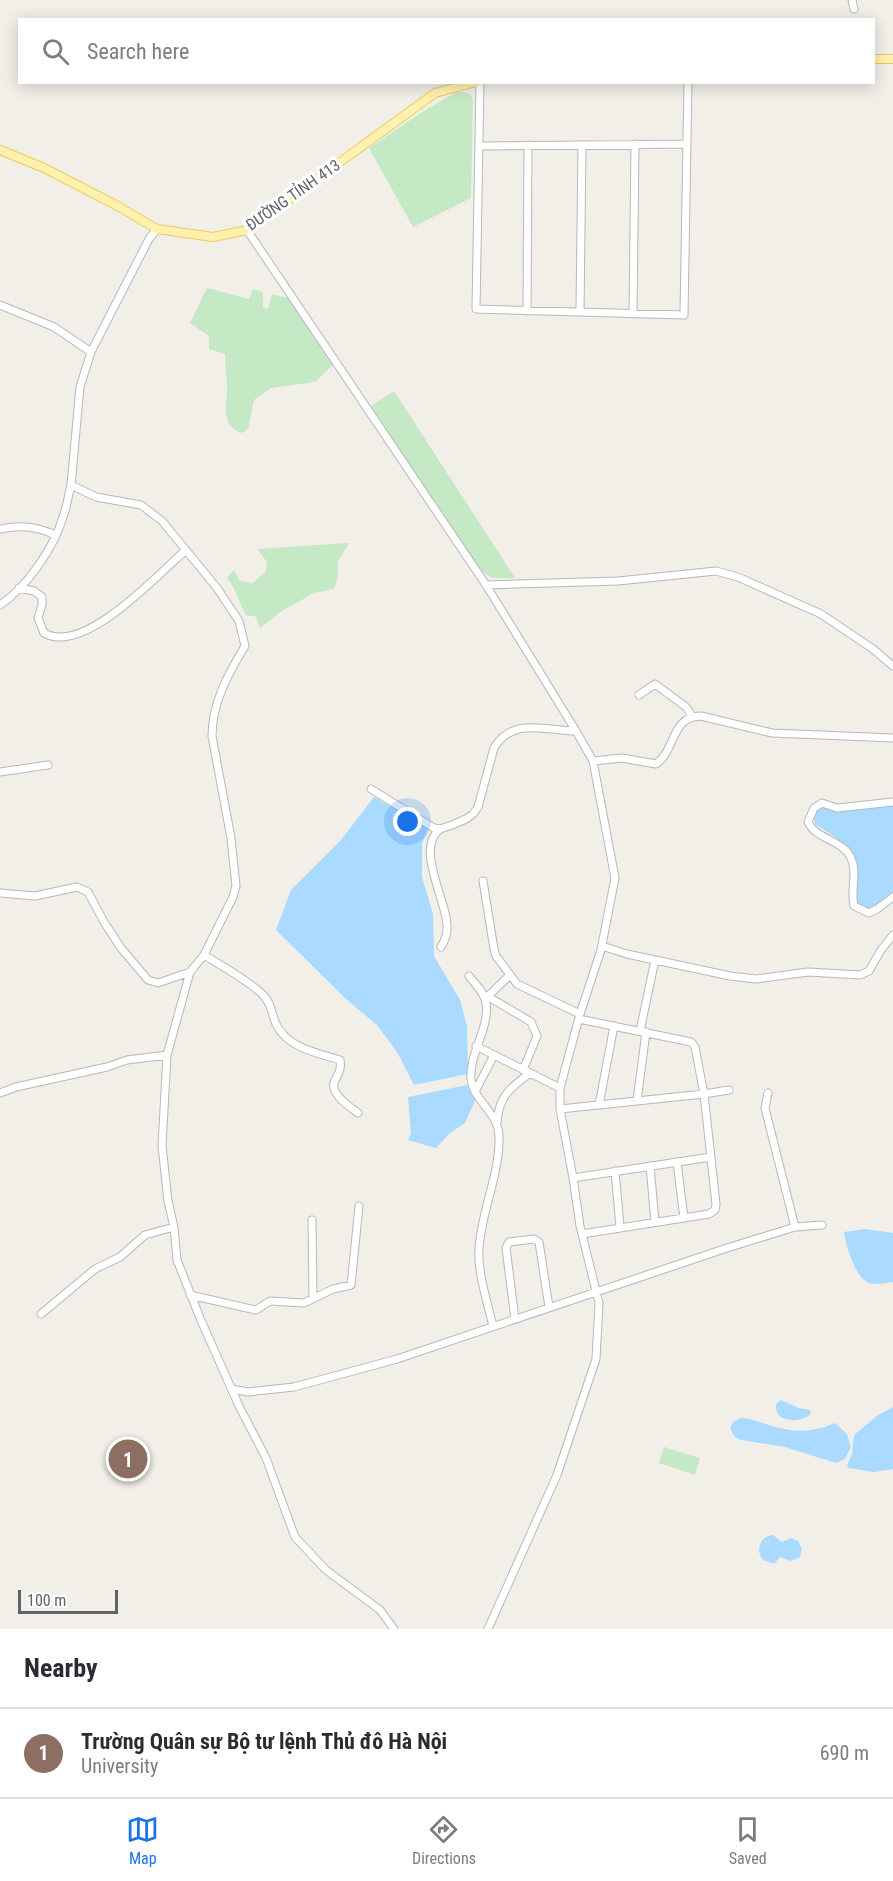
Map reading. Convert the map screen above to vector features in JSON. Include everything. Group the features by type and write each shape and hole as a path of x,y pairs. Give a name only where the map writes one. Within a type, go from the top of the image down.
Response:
{"main road":[{"path":"875,59 893,59"},
{"name":"ĐƯỜNG TỈNH 413","path":"0,150 44,168 157,229 213,237 247,230 435,93 470,84"}],"street":[{"path":"852,0 854,9"},
{"path":"478,84 476,309 684,315 688,84"},
{"path":"633,314 635,144"},
{"path":"479,146 687,144"},
{"path":"527,311 528,145"},
{"path":"580,312 582,145"},
{"path":"0,605 9,600 43,558 63,519 71,485 80,387 91,352 149,239 157,229"},
{"path":"247,230 486,585 576,731 593,761 615,878 602,946 560,1088 560,1109 582,1234 599,1303 596,1359 557,1475 489,1629"},
{"path":"0,305 54,327 91,352"},
{"path":"71,485 96,497 141,505 162,520 217,588 238,621 244,646 230,671 212,720 212,736 231,838 236,886 233,897 204,955 190,972 167,1055 162,1146 177,1260 232,1389 266,1458 295,1537 326,1570 380,1610 394,1629"},
{"path":"0,529 26,526 39,528 55,536"},
{"path":"19,588 34,591 42,597 38,618 44,633 55,637 71,636 85,632 107,620 186,550"},
{"path":"486,585 618,581 716,571 738,577 821,614 845,629 893,666"},
{"path":"639,695 655,684 686,707 692,716"},
{"path":"593,761 622,758 656,764 668,751 681,725 692,716 701,716 772,733 893,738"},
{"path":"441,947 447,930 446,918 431,864 433,840 436,833 440,829 466,819 478,807 494,748 500,739 525,726 576,731"},
{"path":"0,772 48,765"},
{"path":"371,789 434,828 440,829"},
{"path":"893,802 837,808 822,803 814,808 808,822 813,829 842,847 852,859 854,906 869,913 893,897"},
{"path":"483,880 494,950 517,984 580,1017 694,1043 704,1094 715,1210 709,1214 582,1234"},
{"path":"0,892 35,896 77,888 84,889 91,896 121,948 148,980 158,983 190,972"},
{"path":"602,946 627,954 730,976 756,979 808,972 860,975 869,971 880,950 893,935"},
{"path":"204,955 260,992 269,1002 276,1024 286,1038 300,1047 340,1060 342,1069 334,1083 334,1089 358,1113"},
{"path":"638,1101 643,1032 655,960"},
{"path":"493,1326 478,1253 498,1156 499,1136 493,1114 471,1080 476,1046 486,1013 486,998 510,975"},
{"path":"469,976 486,998 531,1022 537,1036 526,1071 501,1100 497,1125"},
{"path":"599,1105 614,1026"},
{"path":"476,1046 560,1088"},
{"path":"0,1094 26,1085 107,1067 127,1060 167,1055"},
{"path":"476,1090 494,1055"},
{"path":"560,1109 729,1090"},
{"path":"768,1093 765,1108 795,1227"},
{"path":"573,1178 711,1157"},
{"path":"677,1162 684,1218"},
{"path":"650,1166 655,1222"},
{"path":"615,1171 620,1227"},
{"path":"190,1295 256,1310 270,1300 299,1304 336,1288 351,1285 359,1206"},
{"path":"312,1220 313,1297"},
{"path":"232,1389 248,1392 294,1387 397,1359 795,1227 822,1225"},
{"path":"41,1314 95,1269 120,1257 145,1235 174,1227"},
{"path":"515,1318 506,1248 509,1242 534,1239 539,1242 549,1307"}],"green space":[{"path":"457,92 471,95 473,100 471,198 413,227 369,148 425,110"},
{"path":"207,288 249,299 253,289 263,292 263,308 268,309 272,294 288,298 333,365 315,382 271,388 254,400 248,429 242,433 230,426 226,415 225,354 209,349 209,336 190,323"},
{"path":"394,391 515,578 492,578 479,570 371,406"},
{"path":"349,543 338,562 338,577 334,589 314,593 282,611 260,628 255,616 247,616 227,578 234,570 240,581 253,583 266,571 267,562 257,549"},
{"path":"664,1447 700,1458 695,1475 659,1463"}],"water":[{"path":"374,797 428,828 422,844 422,877 433,914 434,956 460,1000 467,1026 468,1074 414,1085 397,1052 377,1025 346,999 276,930 291,890 340,841"},
{"path":"893,803 893,894 877,908 871,910 856,903 857,872 854,854 841,841 815,824 814,818 819,805 837,809"},
{"path":"467,1085 476,1099 465,1123 450,1133 436,1148 408,1140 411,1133 408,1097"},
{"path":"865,1229 893,1233 893,1282 869,1283 859,1275 855,1268 844,1232"},
{"path":"781,1400 810,1410 811,1414 795,1420 783,1418 776,1411 776,1404"},
{"path":"893,1407 893,1469 873,1472 849,1468 847,1465 852,1454 854,1435 878,1415"},
{"path":"741,1418 794,1431 818,1429 835,1423 847,1434 851,1447 845,1459 836,1463 785,1447 741,1440 735,1437 730,1429 733,1422"},
{"path":"773,1535 782,1542 791,1538 798,1541 802,1549 800,1557 791,1561 780,1557 774,1564 763,1560 759,1552 760,1544 765,1538"}],"place":[{"name":"Trường Quân sự Bộ tư lệnh Thủ đô Hà Nội","path":"128,1459"}]}
